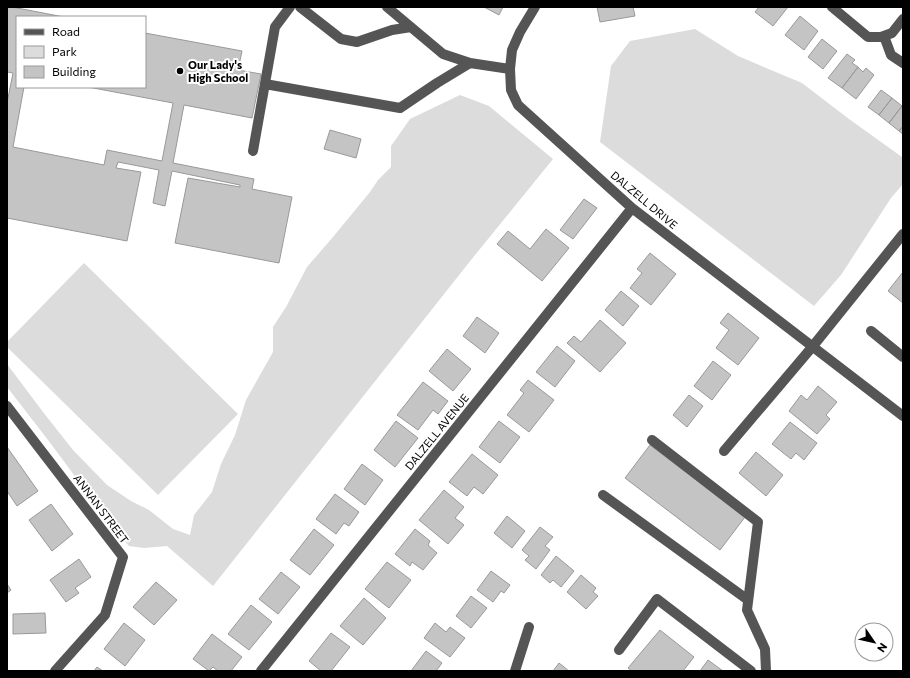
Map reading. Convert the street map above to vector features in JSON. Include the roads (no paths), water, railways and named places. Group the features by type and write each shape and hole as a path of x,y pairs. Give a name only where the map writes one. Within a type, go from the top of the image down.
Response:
{"street":[{"path":"253,151 275,27 290,7"},
{"path":"300,7 341,39 356,42 392,30 411,27"},
{"path":"387,7 443,54 470,63 510,69"},
{"name":"DALZELL DRIVE","path":"535,7 520,32 512,50 510,69 511,90 518,105 632,208 903,416"},
{"path":"832,7 868,37 881,38 892,33 903,19"},
{"path":"884,36 892,55 903,63"},
{"path":"265,84 400,108 437,82 470,63"},
{"name":"DALZELL AVENUE","path":"261,671 632,208"},
{"path":"724,451 813,346 903,234"},
{"path":"871,331 903,357"},
{"name":"ANNAN STREET","path":"7,406 123,557 104,615 55,671"},
{"path":"652,440 758,522 747,610 765,650 766,671"},
{"path":"603,495 748,600"},
{"path":"618,650 657,599 751,671"},
{"path":"515,671 529,627"}],"place":[{"name":"Our Lady's High School","path":"180,71"}]}
